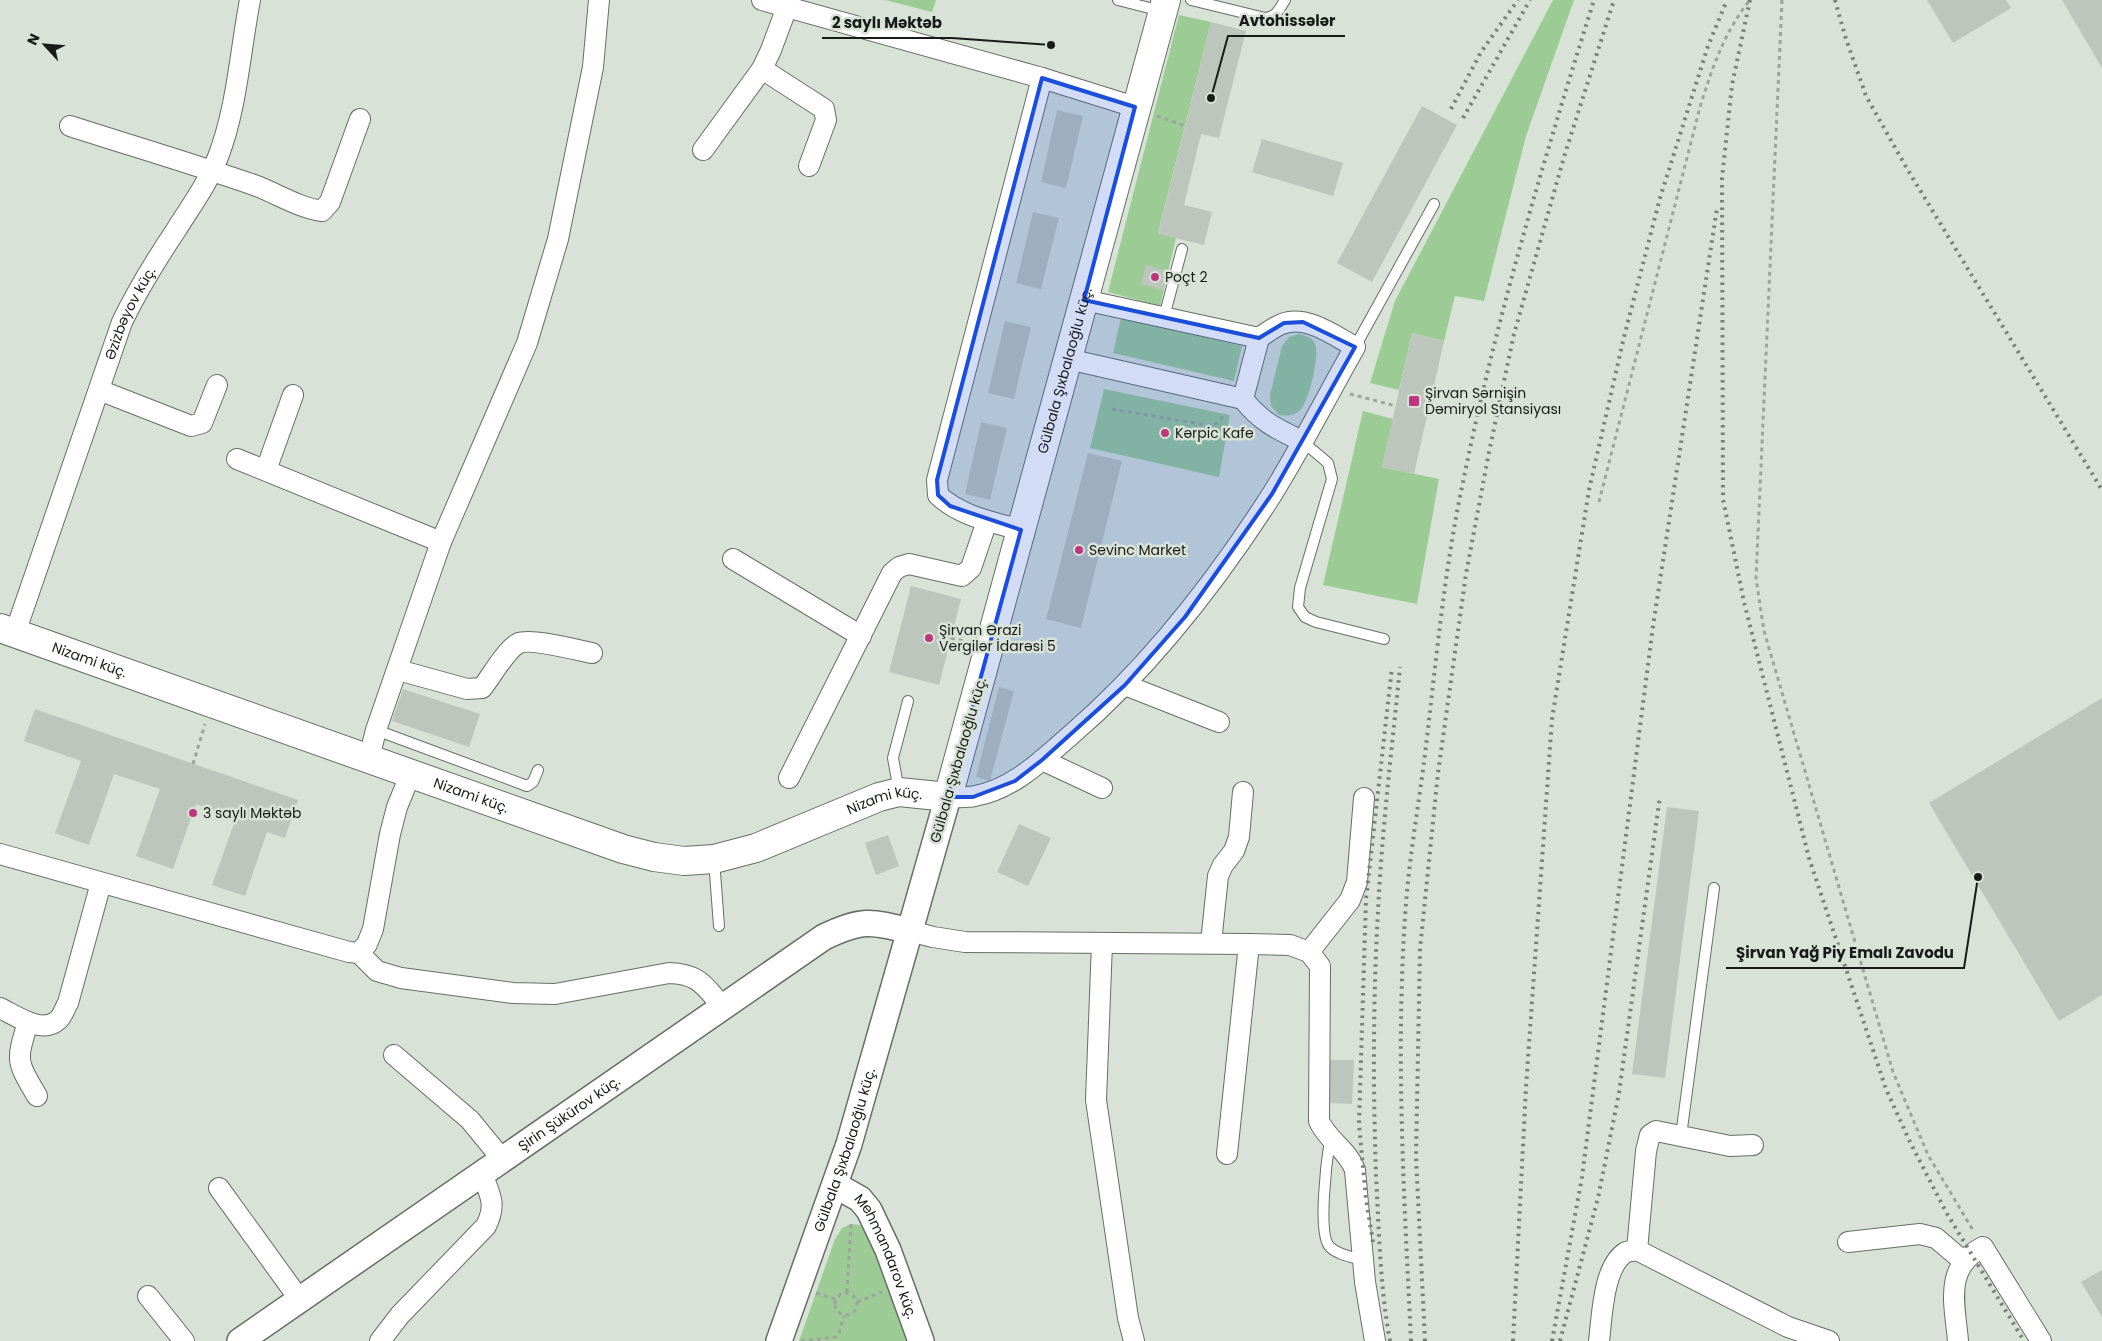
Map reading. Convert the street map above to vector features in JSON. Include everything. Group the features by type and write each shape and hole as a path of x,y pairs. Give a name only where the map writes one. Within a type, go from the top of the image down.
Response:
{"main road":[{"name":"Gülbala Şıxbalaoğlu küç.","path":"948,797 1164,6"},
{"name":"Nizami küç.","path":"8,630 623,849 654,857 684,861 714,859 756,848 879,797 899,792 948,797"}],"street":[{"name":"Əzizbəyov küç.","path":"8,630 99,390 122,322 141,284 212,171 226,132 250,0"},
{"path":"369,758 376,730 441,542 527,343 558,239 593,67 599,0"},
{"path":"762,0 1042,78 1136,107"},
{"path":"703,150 762,68 771,50 787,7"},
{"path":"762,68 824,109 826,120 809,166"},
{"path":"1021,530 987,521 950,506 938,495 937,480 1042,78"},
{"path":"70,126 271,191 322,212 330,202 360,118"},
{"path":"1084,300 1259,338"},
{"path":"948,797 973,797 993,792 1015,781 1101,710 1125,686 1185,617 1224,565 1272,494 1355,347 1324,329 1303,322 1284,323 1259,338 1235,398"},
{"path":"1068,359 1235,398 1277,429 1302,441"},
{"path":"99,390 191,426 202,422 217,385"},
{"path":"266,470 293,395"},
{"path":"237,459 441,542"},
{"path":"790,778 892,573 909,564 962,576 971,568 987,521"},
{"path":"733,559 861,636"},
{"path":"398,670 467,689 482,688 510,650 519,643 530,641 592,653"},
{"path":"1125,686 1220,722"},
{"path":"1042,760 1102,788"},
{"path":"359,953 367,944 373,929 390,834 397,807 411,772"},
{"path":"1211,943 1218,876 1222,865 1234,851 1239,837 1243,792"},
{"name":"Gülbala Şıxbalaoğlu küç.","path":"779,1341 852,1135 948,797"},
{"path":"1309,952 1350,900 1357,882 1364,798"},
{"path":"0,854 349,952 359,953 377,971 401,978 513,993 555,994 669,973 685,974 700,981 724,1008"},
{"path":"0,1008 28,1022 46,1026 59,1020 68,1002 101,883"},
{"name":"Şirin Şükürov küç.","path":"240,1341 824,938 844,928 863,923 881,924 910,931"},
{"path":"910,931 933,938 965,942 1290,945 1309,952 1320,966 1319,1121 1330,1139 1352,1160 1355,1170 1363,1260 1375,1341"},
{"path":"1102,943 1096,1100 1128,1318 1134,1341"},
{"path":"1227,1154 1248,944"},
{"path":"28,1022 19,1052 20,1067 37,1096"},
{"path":"394,1055 470,1120 502,1159"},
{"path":"1637,1250 1646,1151 1650,1135 1656,1131 1730,1146 1753,1145"},
{"path":"380,1341 400,1315 486,1226 493,1213 492,1200 482,1174"},
{"name":"Mehmandarov küç.","path":"835,1185 860,1199 869,1210 888,1250 921,1341"},
{"path":"218,1188 300,1300"},
{"path":"1848,1242 1920,1234 1936,1238 1963,1262"},
{"path":"1958,1341 1954,1292 1956,1276 1963,1262 1983,1247 2041,1341"},
{"path":"1599,1341 1605,1293 1613,1267 1626,1252 1637,1250 1788,1327 1829,1341"},
{"path":"148,1296 184,1341"}],"lane":[{"path":"1118,0 1164,6"},
{"path":"1191,0 1264,18 1272,18 1278,12 1284,0"},
{"path":"1355,347 1434,204"},
{"path":"1164,318 1182,249"},
{"path":"1302,441 1328,463 1332,479 1300,588 1298,607 1305,617 1316,622 1384,639"},
{"path":"899,792 893,758 908,701"},
{"path":"376,730 527,786 533,782 538,770"},
{"path":"714,859 719,926"},
{"path":"1681,1136 1714,888"},
{"path":"1330,1139 1324,1193 1325,1238 1328,1246 1337,1252 1363,1260"}],"path":[{"path":"1599,502 1700,107 1718,53 1739,13 1750,0"},
{"path":"1782,0 1756,578 1764,631 1892,1072 1928,1155 1983,1247"},
{"path":"1136,107 1185,126"},
{"path":"1331,389 1396,406"},
{"path":"1112,409 1213,426 1221,419 1235,398"},
{"path":"193,764 212,702"},
{"path":"847,1292 851,1224"},
{"path":"857,1302 889,1289"},
{"path":"847,1292 854,1295 857,1302 856,1309 851,1314 844,1316 837,1312 834,1306 835,1299 840,1294 847,1292"},
{"path":"816,1293 835,1299"},
{"path":"801,1341 836,1337 844,1316"}],"highlighted area":[{"path":"1042,78 1135,107 1084,300 1259,338 1284,323 1303,322 1355,347 1272,494 1185,617 1125,685 1042,760 1015,781 973,797 948,797 1021,530 950,506 938,495 937,480"}],"green space":[{"path":"885,0 936,0 932,12"},
{"path":"1553,0 1574,0 1526,136 1484,301 1455,296 1444,341 1412,333 1399,390 1370,383 1395,301"},
{"path":"1179,15 1211,22 1158,233 1176,238 1160,306 1108,292"},
{"path":"1121,318 1242,346 1234,381 1113,353"},
{"path":"1299,334 1310,338 1315,344 1316,358 1313,378 1301,409 1291,415 1279,415 1271,406 1270,395 1282,346 1289,337"},
{"path":"1104,389 1230,415 1219,477 1090,448"},
{"path":"1363,411 1393,419 1382,467 1439,479 1417,604 1323,585"},
{"path":"851,1224 860,1225 869,1235 908,1341 799,1341 835,1239 842,1228"}],"building":[{"path":"1927,0 2006,0 2011,8 1953,43"},
{"path":"2062,0 2102,0 2102,68"},
{"path":"1211,22 1246,31 1219,138 1201,134 1184,205 1212,212 1204,245 1158,234"},
{"path":"1422,106 1457,125 1372,282 1337,263"},
{"path":"1057,110 1083,116 1066,188 1041,182"},
{"path":"1262,139 1343,163 1333,196 1252,172"},
{"path":"1033,212 1059,218 1041,289 1016,283"},
{"path":"1146,265 1168,271 1164,290 1141,284"},
{"path":"1005,321 1031,327 1014,399 988,393"},
{"path":"1412,333 1444,341 1414,474 1382,467"},
{"path":"981,422 1007,428 990,500 965,494"},
{"path":"1088,453 1122,461 1081,628 1046,619"},
{"path":"911,586 961,599 939,685 889,672"},
{"path":"999,687 1014,691 990,781 976,777"},
{"path":"403,689 480,714 469,747 392,721"},
{"path":"2102,698 2102,995 2059,1021 1929,803"},
{"path":"35,709 298,800 285,838 267,832 245,896 212,885 236,818 196,804 173,869 136,856 160,789 114,774 89,845 55,833 81,761 24,741"},
{"path":"1667,807 1699,811 1665,1078 1632,1074"},
{"path":"1019,824 1051,838 1028,886 997,872"},
{"path":"888,835 899,866 876,875 865,843"},
{"path":"1328,1060 1354,1060 1352,1104 1328,1103"},
{"path":"2102,1270 2102,1317 2081,1282"}],"railway":[{"path":"1451,109 1481,52 1518,0"},
{"path":"1463,118 1530,0"},
{"path":"1411,1341 1402,1122 1401,1012 1403,958 1410,866 1446,583 1456,516 1490,360 1539,179 1594,0"},
{"path":"1425,1341 1416,1157 1420,949 1438,773 1466,574 1514,334 1564,157 1614,0"},
{"path":"1513,1341 1526,1087 1552,719 1589,490 1624,337 1660,198 1708,46 1727,0"},
{"path":"1750,0 1732,85 1722,178 1723,499 1744,602 1809,858 1886,1089 1910,1142 1946,1212 2024,1341"},
{"path":"1835,0 1845,36 1866,96 1906,167 2102,490"},
{"path":"1552,1341 1582,1177 1653,626 1717,208"},
{"path":"1373,1242 1366,1199 1359,1124 1366,899 1392,667"},
{"path":"1390,1341 1382,1279 1376,1175 1374,1010 1382,850 1400,667"},
{"path":"1560,1341 1598,1198 1619,1093 1660,796"}],"place":[{"name":"2 saylı Məktəb","path":"1051,45"},
{"name":"Avtohissələr","path":"1211,98"},
{"name":"Poçt 2","path":"1155,277"},
{"name":"Şirvan Sərnişin Dəmiryol Stansiyası","path":"1414,401"},
{"name":"Kərpic Kafe","path":"1165,433"},
{"name":"Sevinc Market","path":"1079,550"},
{"name":"Şirvan Ərazi Vergilər İdarəsi 5","path":"929,638"},
{"name":"3 saylı Məktəb","path":"193,813"},
{"name":"Şirvan Yağ Piy Emalı Zavodu","path":"1978,877"}]}
